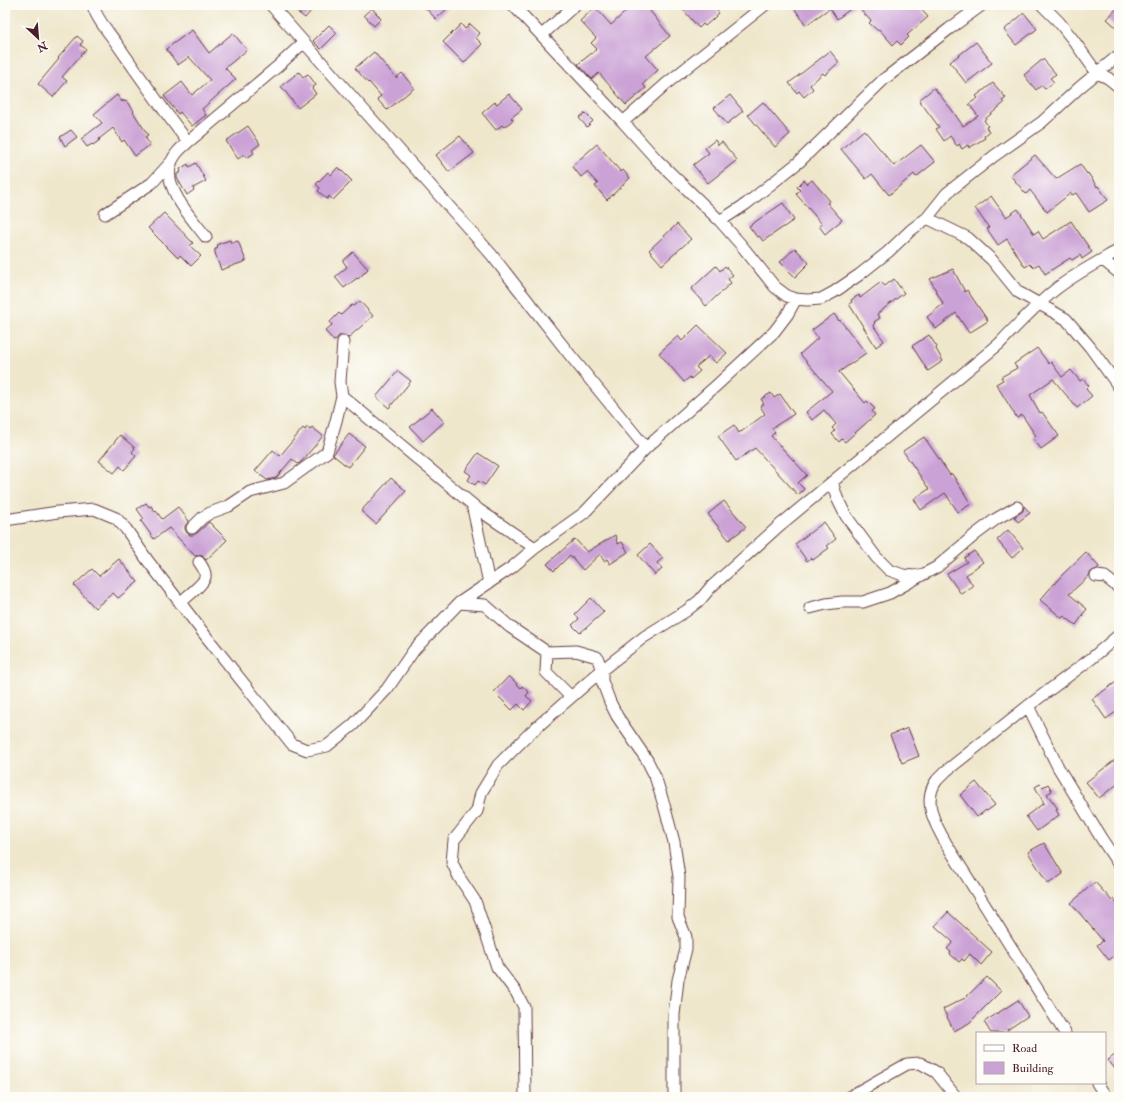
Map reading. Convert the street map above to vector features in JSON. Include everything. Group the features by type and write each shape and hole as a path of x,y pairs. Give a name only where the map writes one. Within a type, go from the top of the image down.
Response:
{"street":[{"path":"92,5 158,103 188,142"},
{"path":"271,5 491,254 570,355 646,448"},
{"path":"513,5 624,122 658,161 720,221 775,287 787,296 796,300 821,299 859,275 927,218 947,193 994,156 1042,122 1080,87 1119,55"},
{"path":"542,35 575,5"},
{"path":"624,122 666,84 765,5"},
{"path":"720,221 746,204 799,162 883,80 982,5"},
{"path":"1042,5 1059,22 1097,73 1108,78 1119,87"},
{"path":"206,237 177,198 170,183 169,168 172,160 176,153 188,142 277,68 304,43"},
{"path":"105,214 152,183 172,160"},
{"path":"927,218 968,238 992,260 1018,292 1066,319 1090,347 1119,387"},
{"path":"525,1097 524,1007 516,992 496,966 475,901 459,877 452,862 454,840 477,811 481,793 498,765 530,733 602,670 644,636 686,611 700,600 710,588 780,525 999,344 1016,325 1057,289 1119,250"},
{"path":"1103,260 1119,272"},
{"path":"5,520 58,512 94,509 116,518 126,529 180,603 292,744 308,750 327,746 353,725 387,689 414,650 459,604 511,568 535,548 584,513 646,448 774,332 796,300"},
{"path":"192,528 202,518 210,513 229,506 250,492 284,483 327,452 342,396 340,382 343,342"},
{"path":"342,396 472,504 535,548"},
{"path":"832,482 837,498 846,516 876,557 889,570 914,576 924,574"},
{"path":"472,504 489,583"},
{"path":"810,608 842,602 864,602 890,593 937,567 996,519 1017,507"},
{"path":"180,603 203,582 205,576 199,562"},
{"path":"1096,576 1105,577 1119,588"},
{"path":"459,604 485,606 510,627 547,652 576,651 597,658 602,670 602,681 610,702 617,716 647,760 655,776 674,842 679,877 678,917 686,937 686,949 678,980 674,1015 674,1097"},
{"path":"1064,1032 947,845 934,821 930,795 936,782 946,771 1028,706 1092,658 1119,635"},
{"path":"547,652 546,672 571,697"},
{"path":"1028,706 1058,767 1119,865"},
{"path":"849,1097 906,1064 920,1063 936,1072 956,1097"},
{"path":"1098,1084 1106,1097"}],"building":[{"path":"288,5 316,5 305,18"},
{"path":"423,5 451,5 436,19"},
{"path":"633,5 657,5 650,11 670,36 646,56 658,70 643,84 646,88 626,105 599,73 592,79 578,64 597,49 591,43 596,38 580,21 595,7 611,25"},
{"path":"679,5 723,5 717,11 719,13 713,19 705,26 703,24 699,28"},
{"path":"792,5 856,5 837,19 830,8 806,25"},
{"path":"856,5 917,5 928,17 907,35 909,37 901,45 897,41 893,45 879,29 877,30 869,23 871,21"},
{"path":"1119,6 1119,30 1107,19"},
{"path":"372,8 381,19 374,26 364,15"},
{"path":"1024,13 1037,29 1016,45 1004,30"},
{"path":"461,24 465,29 470,24 480,33 476,38 482,44 464,63 443,42"},
{"path":"329,25 337,33 321,49 313,41"},
{"path":"192,30 209,53 233,33 247,50 225,68 236,79 202,109 206,115 192,126 180,112 178,114 164,96 182,82 192,95 210,80 189,57 178,65 166,49"},
{"path":"77,36 83,41 80,45 86,49 62,77 67,81 53,97 38,84"},
{"path":"976,42 992,63 966,83 950,62"},
{"path":"830,51 839,62 825,75 823,73 810,85 813,89 804,97 799,91 797,93 789,83"},
{"path":"374,52 396,78 402,73 414,88 387,110 377,99 381,96 355,68"},
{"path":"1043,59 1056,74 1050,78 1054,82 1045,89 1042,85 1036,90 1024,75"},
{"path":"299,72 303,77 308,74 316,85 312,88 316,94 298,108 281,86"},
{"path":"993,83 1006,98 1002,101 1004,103 984,120 988,126 986,127 989,132 984,136 985,138 969,148 968,145 962,149 959,144 957,146 950,136 944,141 936,129 939,127 919,100 934,88 963,126 978,116 969,104 978,98 976,96"},
{"path":"509,94 522,109 511,118 513,120 504,127 502,125 496,130 482,113 495,102 497,104"},
{"path":"117,95 122,102 123,100 124,102 126,101 134,111 133,112 148,135 145,137 150,145 135,156 124,140 122,142 113,128 93,145 92,144 87,147 81,139 102,123 94,114"},
{"path":"730,95 743,111 727,124 714,108"},
{"path":"763,102 790,134 775,147 748,115"},
{"path":"585,113 593,121 587,127 579,118"},
{"path":"248,126 260,144 252,150 254,153 247,158 244,154 238,159 226,141"},
{"path":"71,130 77,137 65,146 60,137"},
{"path":"864,130 894,166 921,145 935,162 916,177 914,174 889,195 872,174 866,179 841,149"},
{"path":"460,136 474,153 449,172 436,155"},
{"path":"715,140 718,145 722,142 737,160 708,183 693,165 709,153 705,148"},
{"path":"597,144 621,172 623,170 630,178 607,200 595,186 598,184 587,172 581,177 572,166"},
{"path":"1035,155 1056,179 1080,164 1108,200 1089,212 1076,193 1072,195 1071,193 1047,212 1030,190 1026,194 1010,175"},
{"path":"196,163 206,181 193,188 194,190 187,195 177,178 177,174 181,172 180,169 188,164 189,167"},
{"path":"338,167 352,181 333,200 329,196 327,199 318,191 320,188 316,184 328,172 331,175"},
{"path":"804,180 807,184 812,180 830,201 827,203 842,220 825,234 819,226 822,224 796,194 800,190 797,187"},
{"path":"991,196 1006,217 1018,209 1034,234 1038,231 1043,239 1071,221 1092,252 1082,259 1080,255 1072,260 1070,258 1045,274 1039,264 1033,267 1030,264 1025,267 1007,239 998,245 987,229 989,228 975,208"},
{"path":"783,203 794,220 763,241 759,236 757,237 749,226"},
{"path":"164,213 193,243 190,246 201,256 191,266 180,255 178,258 148,228"},
{"path":"677,224 691,239 662,265 649,250"},
{"path":"230,240 231,243 238,241 246,261 221,270 215,249 217,249 218,244"},
{"path":"795,248 809,263 795,277 780,262"},
{"path":"353,252 368,269 358,279 357,278 344,288 335,277 347,267 343,261"},
{"path":"716,266 720,271 725,266 733,275 728,279 731,283 706,306 691,289"},
{"path":"953,269 965,292 967,290 988,321 969,333 956,313 936,329 927,317 943,304 930,279"},
{"path":"894,279 904,293 877,314 880,318 874,322 875,323 873,325 884,341 876,347 849,304 852,302 851,300 859,295 860,298 881,282 885,286"},
{"path":"360,301 373,316 348,338 344,335 340,335 334,341 325,331 332,325 330,322 339,313 341,315 352,305 354,306"},
{"path":"834,314 866,353 839,372 865,403 867,401 875,409 872,411 875,415 845,442 842,439 839,442 832,434 835,431 832,428 836,424 824,410 812,420 806,412 832,391 800,354 818,338 812,330"},
{"path":"698,325 727,353 716,363 709,356 696,367 700,371 691,379 690,377 684,382 659,353 678,336 682,341"},
{"path":"929,335 937,347 936,349 943,361 928,371 912,346"},
{"path":"1037,348 1049,364 1051,362 1062,377 1071,370 1080,381 1083,379 1089,386 1086,389 1092,396 1077,408 1053,379 1030,395 1040,413 1042,412 1059,436 1041,449 1033,438 1036,436 1022,415 1017,418 996,384 1003,380 1001,377 1017,368 1014,364"},
{"path":"398,371 411,381 389,408 376,397"},
{"path":"771,393 774,398 780,394 794,414 772,428 775,432 771,436 807,475 798,483 804,489 798,495 755,448 736,461 718,436 734,425 739,433 765,414 760,406 764,404 761,399"},
{"path":"432,408 444,422 423,441 410,427"},
{"path":"307,427 310,430 312,427 323,436 302,461 298,464 292,459 276,478 267,480 255,471 273,450 280,456 303,428 305,430"},
{"path":"349,434 365,446 348,467 333,455"},
{"path":"120,435 135,448 132,452 136,456 124,470 120,466 114,473 99,461"},
{"path":"924,437 950,475 952,474 971,504 958,512 945,493 921,510 914,499 929,489 903,451"},
{"path":"478,453 498,466 485,485 478,481 475,485 468,480 471,475 465,471"},
{"path":"391,478 406,491 376,524 361,511"},
{"path":"724,501 746,527 729,540 708,514"},
{"path":"146,503 149,507 151,506 155,512 156,511 162,519 178,507 189,521 185,526 185,529 190,535 197,533 209,522 227,540 206,560 201,555 195,556 169,528 154,539 141,521 144,519 137,509"},
{"path":"1024,506 1030,513 1018,522 1014,517 1023,511"},
{"path":"824,522 836,539 827,546 829,548 813,560 811,558 807,561 795,544"},
{"path":"1008,530 1023,548 1012,558 997,540"},
{"path":"615,535 618,544 622,542 628,552 610,564 607,559 604,561 600,554 583,570 570,555 554,571 547,564 575,539 587,552"},
{"path":"650,544 663,558 657,563 662,569 655,575 638,555"},
{"path":"974,551 983,562 966,575 973,586 961,594 947,574 967,562 964,558"},
{"path":"1086,552 1099,567 1091,572 1089,576 1069,594 1087,609 1076,625 1064,616 1062,618 1040,600 1062,575"},
{"path":"119,559 138,582 118,598 113,593 95,608 74,585 92,569 99,576"},
{"path":"591,598 604,612 580,633 572,625 579,619 575,614"},
{"path":"509,676 521,688 522,686 529,692 526,696 532,701 524,710 518,704 512,710 494,692"},
{"path":"1119,680 1119,710 1106,719 1092,699"},
{"path":"908,728 919,756 902,763 890,735"},
{"path":"1115,760 1119,765 1119,783 1099,798 1086,782"},
{"path":"976,782 995,805 977,817 960,795"},
{"path":"1040,784 1043,787 1048,784 1052,791 1047,794 1058,809 1056,810 1059,815 1037,831 1026,816 1044,803 1035,787"},
{"path":"1044,843 1063,874 1048,884 1028,852"},
{"path":"1095,882 1112,901 1114,899 1119,905 1119,952 1109,960 1097,945 1103,941 1071,903"},
{"path":"948,912 992,952 981,965 970,954 964,961 962,959 959,962 950,954 951,952 947,949 953,942 935,926"},
{"path":"987,977 1001,991 969,1023 954,1031 943,1009 965,998"},
{"path":"1018,1000 1028,1016 1007,1030 1008,1032 990,1032 984,1022"},
{"path":"1119,1052 1119,1074 1108,1060"}]}
